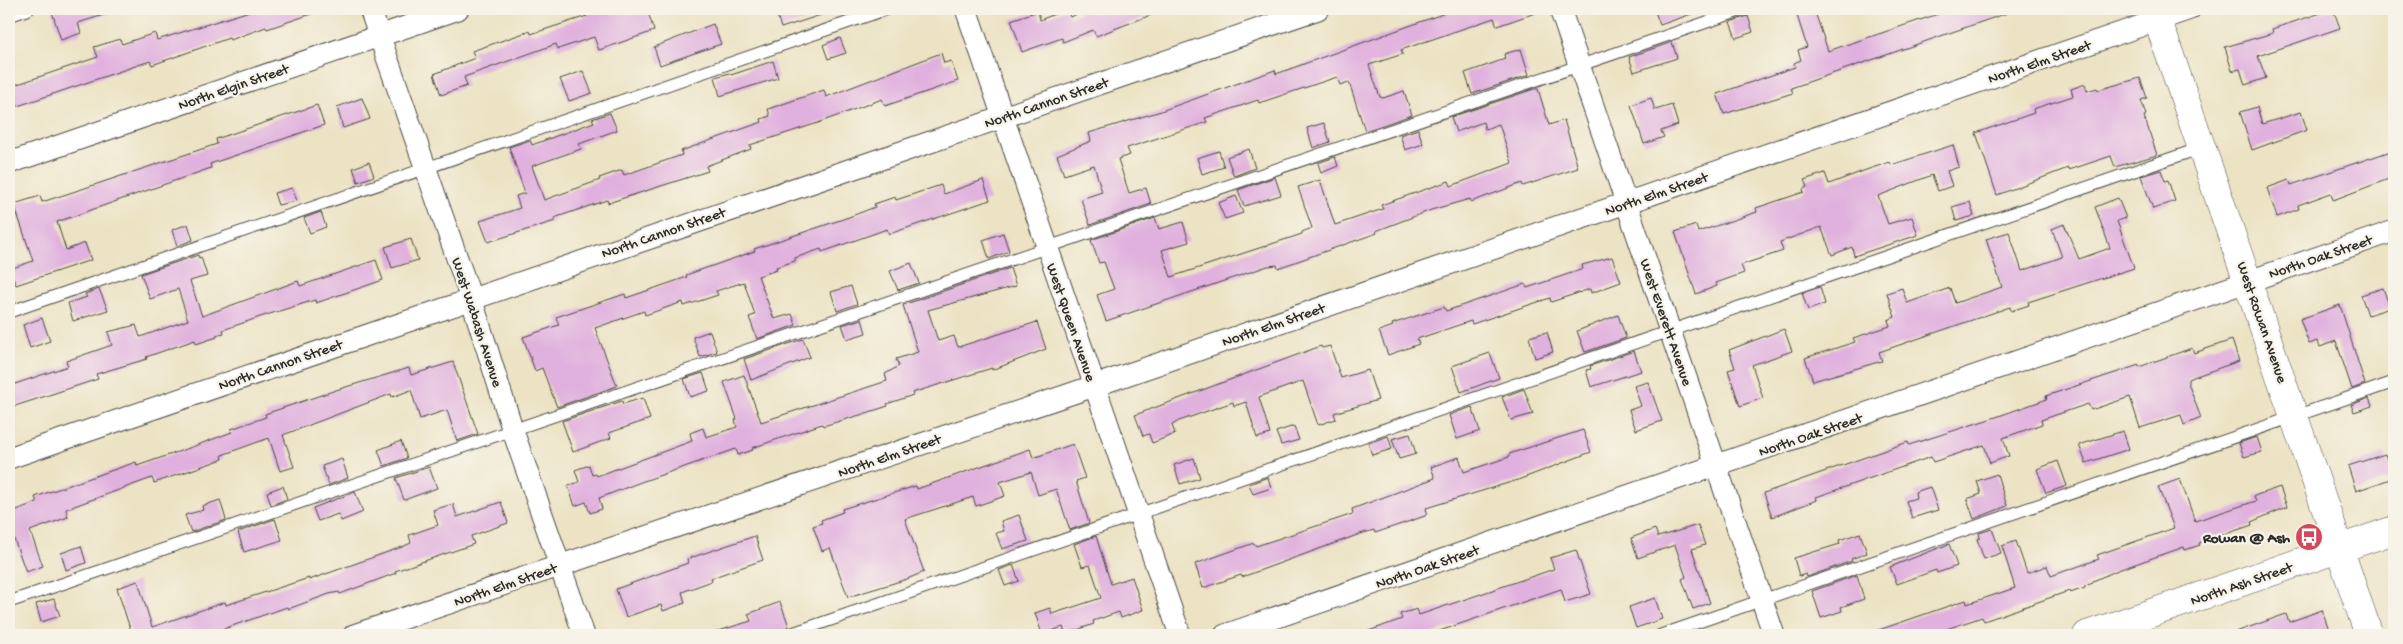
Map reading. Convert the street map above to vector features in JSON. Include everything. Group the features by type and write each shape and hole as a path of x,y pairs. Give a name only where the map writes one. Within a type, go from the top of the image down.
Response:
{"street":[{"name":"West Wabash Avenue","path":"370,9 471,298 513,431 584,635"},
{"name":"North Elgin Street","path":"9,163 458,9"},
{"name":"West Queen Avenue","path":"966,9 1180,635"},
{"name":"North Cannon Street","path":"9,458 1318,9"},
{"name":"West Everett Avenue","path":"1560,9 1578,67 1718,466 1774,635"},
{"name":"North Elm Street","path":"354,635 1094,386 1625,203 2156,14 2190,9"},
{"name":"West Rowan Avenue","path":"2156,14 2370,635"},
{"name":"North Oak Street","path":"1225,635 2394,231"},
{"name":"North Ash Street","path":"2087,635 2340,548 2393,535"}],"lane":[{"path":"9,16 29,9"},
{"path":"9,312 887,9"},
{"path":"9,602 1746,9"},
{"path":"787,635 2203,148"},
{"path":"1661,635 2394,382"}],"building":[{"path":"63,9 113,9 113,12 78,23 81,33 61,40 52,12"},
{"path":"256,9 319,9 320,11 230,40 229,38 152,65 150,61 9,109 9,87 98,57 94,47 120,39 122,44 155,33 157,40"},
{"path":"585,9 647,9 654,31 599,50 594,37 558,49 556,44 464,77 467,86 441,95 434,74 475,58 472,51 530,31 531,34 587,16"},
{"path":"775,9 830,9 830,12 781,28"},
{"path":"1067,9 1070,17 1090,9 1164,10 1096,36 1093,30 1063,42 1062,38 1022,52 1011,20 1038,11 1040,20"},
{"path":"1456,9 1541,9 1541,11 1497,26 1494,18 1401,50 1403,54 1369,65 1380,97 1383,98 1404,91 1412,115 1365,131 1349,82 1340,85 1337,77 1259,103 1258,100 1205,118 1207,122 1127,148 1130,155 1118,159 1129,193 1146,188 1151,204 1090,225 1081,199 1102,192 1094,165 1064,175 1057,155 1091,141 1089,133 1161,111 1275,70 1276,74"},
{"path":"1654,9 1700,9 1700,11 1660,25"},
{"path":"1795,9 1814,9 1828,51 1953,9 2009,9 2010,12 1791,88 1793,93 1724,114 1717,94 1795,67 1794,63 1801,60 1798,50 1807,47"},
{"path":"2333,9 2340,28 2258,56 2266,78 2245,85 2240,69 2232,71 2225,47 2273,33 2272,29"},
{"path":"1748,16 1753,32 1736,38 1730,22"},
{"path":"713,24 721,44 660,65 654,47"},
{"path":"840,38 846,53 828,59 823,45"},
{"path":"1672,42 1677,58 1634,72 1629,57"},
{"path":"1521,49 1529,75 1472,94 1465,73 1505,59 1504,54"},
{"path":"941,53 944,63 951,61 958,81 885,106 882,99 818,123 750,145 751,149 706,166 708,171 608,203 607,200 554,218 555,221 488,242 480,221 520,208 516,196 525,193 509,147 530,140 532,145 594,122 592,119 610,113 617,130 579,144 581,149 532,166 544,200 622,170 624,175 682,155 681,151 762,122 761,119 770,116 768,109 824,90 826,97"},
{"path":"773,61 778,78 720,96 715,77 730,73 731,75"},
{"path":"583,71 592,93 569,101 560,79"},
{"path":"2140,78 2147,98 2141,100 2146,115 2144,116 2157,155 2115,167 2111,156 2069,170 2068,168 1997,195 1976,133 2034,113 2033,109 2073,96 2071,89 2085,84 2087,91 2097,88 2098,90"},
{"path":"1538,89 1549,125 1564,120 1578,168 1523,186 1522,183 1471,202 1470,199 1431,210 1376,231 1377,233 1278,268 1277,265 1268,266 1106,321 1097,295 1114,289 1104,262 1099,263 1091,240 1155,218 1159,229 1183,222 1189,242 1162,250 1171,277 1302,234 1302,232 1312,228 1298,187 1320,180 1335,225 1383,209 1381,205 1449,181 1451,186 1512,163 1499,124 1485,129 1483,122 1456,132 1451,117"},
{"path":"362,98 370,119 343,128 337,107"},
{"path":"1651,98 1655,110 1672,105 1678,125 1661,131 1664,137 1644,144 1631,105"},
{"path":"317,105 324,125 210,164 211,168 57,222 66,250 85,243 91,260 16,285 10,269 33,261 14,204 40,196 42,202 82,189 217,144 216,139"},
{"path":"2257,107 2262,124 2301,112 2307,130 2252,150 2240,112"},
{"path":"1324,123 1330,142 1313,148 1307,128"},
{"path":"1418,129 1423,144 1405,150 1400,135"},
{"path":"1953,145 1959,167 1947,171 1952,186 1938,191 1932,175 1878,196 1888,224 1912,217 1918,235 1854,256 1852,247 1832,255 1821,227 1780,242 1783,251 1741,265 1744,273 1716,283 1717,286 1696,294 1675,232 1696,225 1698,232 1757,212 1756,208 1804,192 1803,189 1807,187 1804,180 1825,173 1829,184 1890,162 1891,165"},
{"path":"1249,149 1255,168 1234,176 1227,157"},
{"path":"2394,150 2394,177 2333,200 2331,193 2298,205 2299,209 2277,217 2267,188 2289,180 2291,185"},
{"path":"1219,151 1224,167 1202,174 1197,158"},
{"path":"1335,157 1338,166 1321,173 1318,163"},
{"path":"369,162 374,176 358,182 353,168"},
{"path":"2161,170 2165,181 2168,180 2175,201 2153,209 2141,176"},
{"path":"1275,177 1281,195 1244,206 1238,190"},
{"path":"983,180 990,200 889,234 887,229 822,252 821,249 776,267 777,270 758,276 774,319 792,314 796,325 757,339 749,317 755,315 744,282 716,291 718,295 684,306 683,302 645,315 644,311 595,328 617,386 557,407 542,368 535,371 523,337 559,325 556,317 625,294 626,298 687,277 686,275 755,251 754,249 849,217 875,207 874,204 895,197 896,200 941,185 944,194"},
{"path":"292,188 297,201 278,205 274,193"},
{"path":"1236,196 1243,213 1225,219 1218,203"},
{"path":"2118,198 2126,218 2117,221 2134,268 2028,302 2029,305 2011,311 2010,307 1879,352 1882,361 1813,381 1805,358 1855,342 1853,338 1890,326 1888,320 1895,317 1887,293 1902,288 1907,303 1950,288 1955,303 2002,287 1986,239 2009,232 2022,271 2062,257 2052,229 2064,224 2079,259 2110,248 2095,207"},
{"path":"1970,202 1974,216 1956,221 1952,207"},
{"path":"321,212 326,227 310,233 304,218"},
{"path":"188,224 193,240 177,246 172,230"},
{"path":"1003,233 1009,251 989,259 983,240"},
{"path":"411,239 418,260 392,268 385,247"},
{"path":"198,255 199,258 201,257 207,276 190,281 202,316 298,281 300,286 376,260 383,280 316,303 315,300 260,317 223,330 224,333 216,335 217,337 196,344 195,340 146,357 147,359 96,374 98,379 9,408 9,386 68,366 66,361 112,345 108,332 136,325 140,337 188,320 178,289 150,299 141,274"},
{"path":"1612,257 1621,282 1591,293 1590,289 1551,302 1550,298 1472,324 1471,321 1417,339 1419,344 1388,355 1379,331 1393,326 1392,324 1444,307 1446,311 1525,284 1527,288 1583,269 1582,265"},
{"path":"911,263 919,283 898,290 890,271"},
{"path":"1010,268 1016,286 928,310 938,341 954,336 958,347 1037,322 1046,349 992,370 992,368 912,393 913,395 887,404 888,406 823,426 822,424 752,448 753,450 738,455 736,449 641,482 599,498 602,509 590,513 586,502 575,506 568,486 579,482 575,470 589,465 592,475 596,474 597,476 692,441 690,433 703,428 706,437 737,427 735,420 737,419 724,382 744,375 761,422 887,381 885,374 899,366 896,359 918,352 903,305"},
{"path":"851,286 857,304 837,311 831,292"},
{"path":"1820,287 1825,304 1808,310 1802,293"},
{"path":"2383,288 2390,308 2368,315 2361,295"},
{"path":"99,289 108,310 73,321 68,303 87,297 85,294"},
{"path":"2340,305 2365,384 2352,389 2336,341 2320,347 2317,341 2309,344 2300,319"},
{"path":"1618,315 1626,338 1585,352 1577,331"},
{"path":"42,318 50,341 30,348 23,325"},
{"path":"862,319 866,333 847,339 842,325"},
{"path":"1784,329 1792,351 1752,365 1763,398 1740,406 1728,370 1735,368 1729,350"},
{"path":"710,331 717,352 700,357 693,337"},
{"path":"1547,332 1553,352 1535,358 1529,337"},
{"path":"803,339 810,357 751,380 744,359"},
{"path":"2232,340 2239,361 2188,379 2201,418 2184,425 2181,415 2140,428 2130,397 2091,410 2088,404 2041,420 2042,424 2003,438 2009,456 1990,463 1984,445 1933,462 1931,457 1816,497 1817,500 1772,517 1764,493 1908,442 1909,445 1996,417 2047,399 2046,396 2139,365 2139,367 2192,348 2194,353"},
{"path":"1321,346 1322,348 1330,346 1341,378 1368,370 1378,400 1334,413 1336,419 1318,425 1303,381 1259,397 1270,434 1257,438 1246,402 1234,406 1233,402 1179,421 1172,425 1175,434 1152,443 1149,434 1143,436 1135,415"},
{"path":"1634,351 1641,371 1591,387 1586,370 1591,369 1590,366"},
{"path":"1490,353 1499,378 1461,392 1452,366"},
{"path":"453,362 478,434 457,441 447,410 420,419 411,390 392,397 391,394 283,435 294,467 280,471 269,438 222,455 223,459 154,483 152,478 66,509 68,517 30,531 43,566 26,572 13,536 9,537 9,513 37,502 35,497 136,462 137,466 192,447 232,432 231,429 266,417 265,414 336,390 409,368 411,375"},
{"path":"703,373 709,391 690,397 684,379"},
{"path":"1648,382 1662,421 1636,430 1629,410 1641,406 1634,386"},
{"path":"1524,389 1533,414 1511,420 1502,397"},
{"path":"643,398 650,419 609,433 611,438 573,452 562,421 622,401 623,404"},
{"path":"2369,398 2372,406 2354,412 2351,405"},
{"path":"1472,407 1480,431 1457,439 1449,415"},
{"path":"1294,426 1299,440 1281,445 1276,432"},
{"path":"1583,430 1591,452 1518,480 1426,508 1427,513 1425,516 1375,533 1374,530 1360,534 1242,577 1241,575 1203,588 1195,564 1254,543 1256,546 1353,514 1352,509 1435,478 1431,467 1459,457 1464,472 1509,457 1509,454"},
{"path":"2123,431 2129,449 2086,463 2079,445"},
{"path":"1410,434 1416,454 1399,459 1392,439"},
{"path":"1388,436 1392,449 1372,455 1368,443"},
{"path":"2257,437 2262,452 2244,457 2239,443"},
{"path":"401,441 407,458 384,466 378,450"},
{"path":"1073,444 1085,478 1076,481 1089,523 1070,530 1056,489 1038,495 1031,472 1000,482 1005,496 976,506 973,497 905,519 924,572 907,579 848,597 830,548 822,551 813,526 822,523 821,520 843,512 842,509 916,486 917,489 1030,449 1033,458"},
{"path":"2385,454 2393,478 2356,491 2348,466"},
{"path":"1194,458 1200,478 1180,484 1174,465"},
{"path":"342,459 348,478 329,485 322,466"},
{"path":"2058,461 2067,486 2046,493 2037,469"},
{"path":"429,467 437,488 404,500 396,478"},
{"path":"1997,474 2007,506 1974,519 1967,499 1981,494 1977,481"},
{"path":"1268,477 1271,488 1253,494 1249,484"},
{"path":"2180,479 2195,521 2256,501 2254,496 2280,487 2287,507 2251,522 2252,525 2199,543 2200,545 2185,550 2184,547 2118,570 2093,581 2093,583 2085,586 2085,588 2070,593 2069,591 1984,621 1982,617 1929,635 1871,635 1870,633 1966,600 1967,604 2015,588 2002,546 2016,541 2027,573 2047,566 2051,576 2099,559 2097,555 2174,528 2158,487"},
{"path":"283,486 287,499 271,505 267,492"},
{"path":"1930,487 1938,510 1912,518 1906,501 1916,498 1915,492"},
{"path":"355,492 363,512 341,521 338,514 318,521 313,508"},
{"path":"220,500 226,520 191,532 185,515 203,510 202,506"},
{"path":"501,502 508,523 471,536 474,544 395,571 396,573 340,594 339,592 329,594 206,635 132,635 117,588 138,581 152,627 225,602 226,605 309,578 309,580 402,547 411,543 409,535 438,525 433,510 453,504 457,517"},
{"path":"1019,515 1028,541 1002,549 996,533 1004,531 1001,521"},
{"path":"275,519 282,540 244,552 238,532"},
{"path":"1698,525 1705,545 1692,549 1710,603 1693,609 1682,579 1686,577 1675,545 1638,558 1631,538 1655,529 1658,537"},
{"path":"1992,529 2001,553 1984,559 1977,539 1980,538 1979,533"},
{"path":"1860,533 1867,553 1851,559 1852,561 1807,577 1806,574 1799,576 1794,558 1840,544 1839,540"},
{"path":"755,536 763,560 711,578 712,581 682,592 685,603 663,611 661,605 626,617 616,589 688,563 687,559"},
{"path":"1096,536 1111,584 1132,577 1143,610 1121,618 1119,612 1093,621 1094,624 1074,631 1065,633 1063,627 1042,634 1035,613 1050,608 1052,614 1101,598 1090,565 1082,567 1074,544"},
{"path":"1949,544 1957,566 1937,573 1936,570 1897,584 1890,567"},
{"path":"81,546 86,563 66,570 61,553"},
{"path":"1576,550 1591,594 1565,602 1561,589 1428,635 1364,635 1363,633 1402,619 1400,614 1417,609 1419,615 1554,569 1550,558"},
{"path":"1013,565 1019,581 1005,586 999,570"},
{"path":"1857,575 1864,599 1841,607 1842,611 1821,618 1812,591"},
{"path":"1655,598 1662,619 1636,628 1629,607"},
{"path":"54,599 60,616 41,622 36,604"},
{"path":"780,602 789,626 782,630 780,635 715,635 715,632 751,621 748,614"},
{"path":"2322,610 2331,635 2233,635 2233,633 2286,614 2289,622"}],"place":[{"name":"Rowan @ Ash","path":"2309,537"}]}
